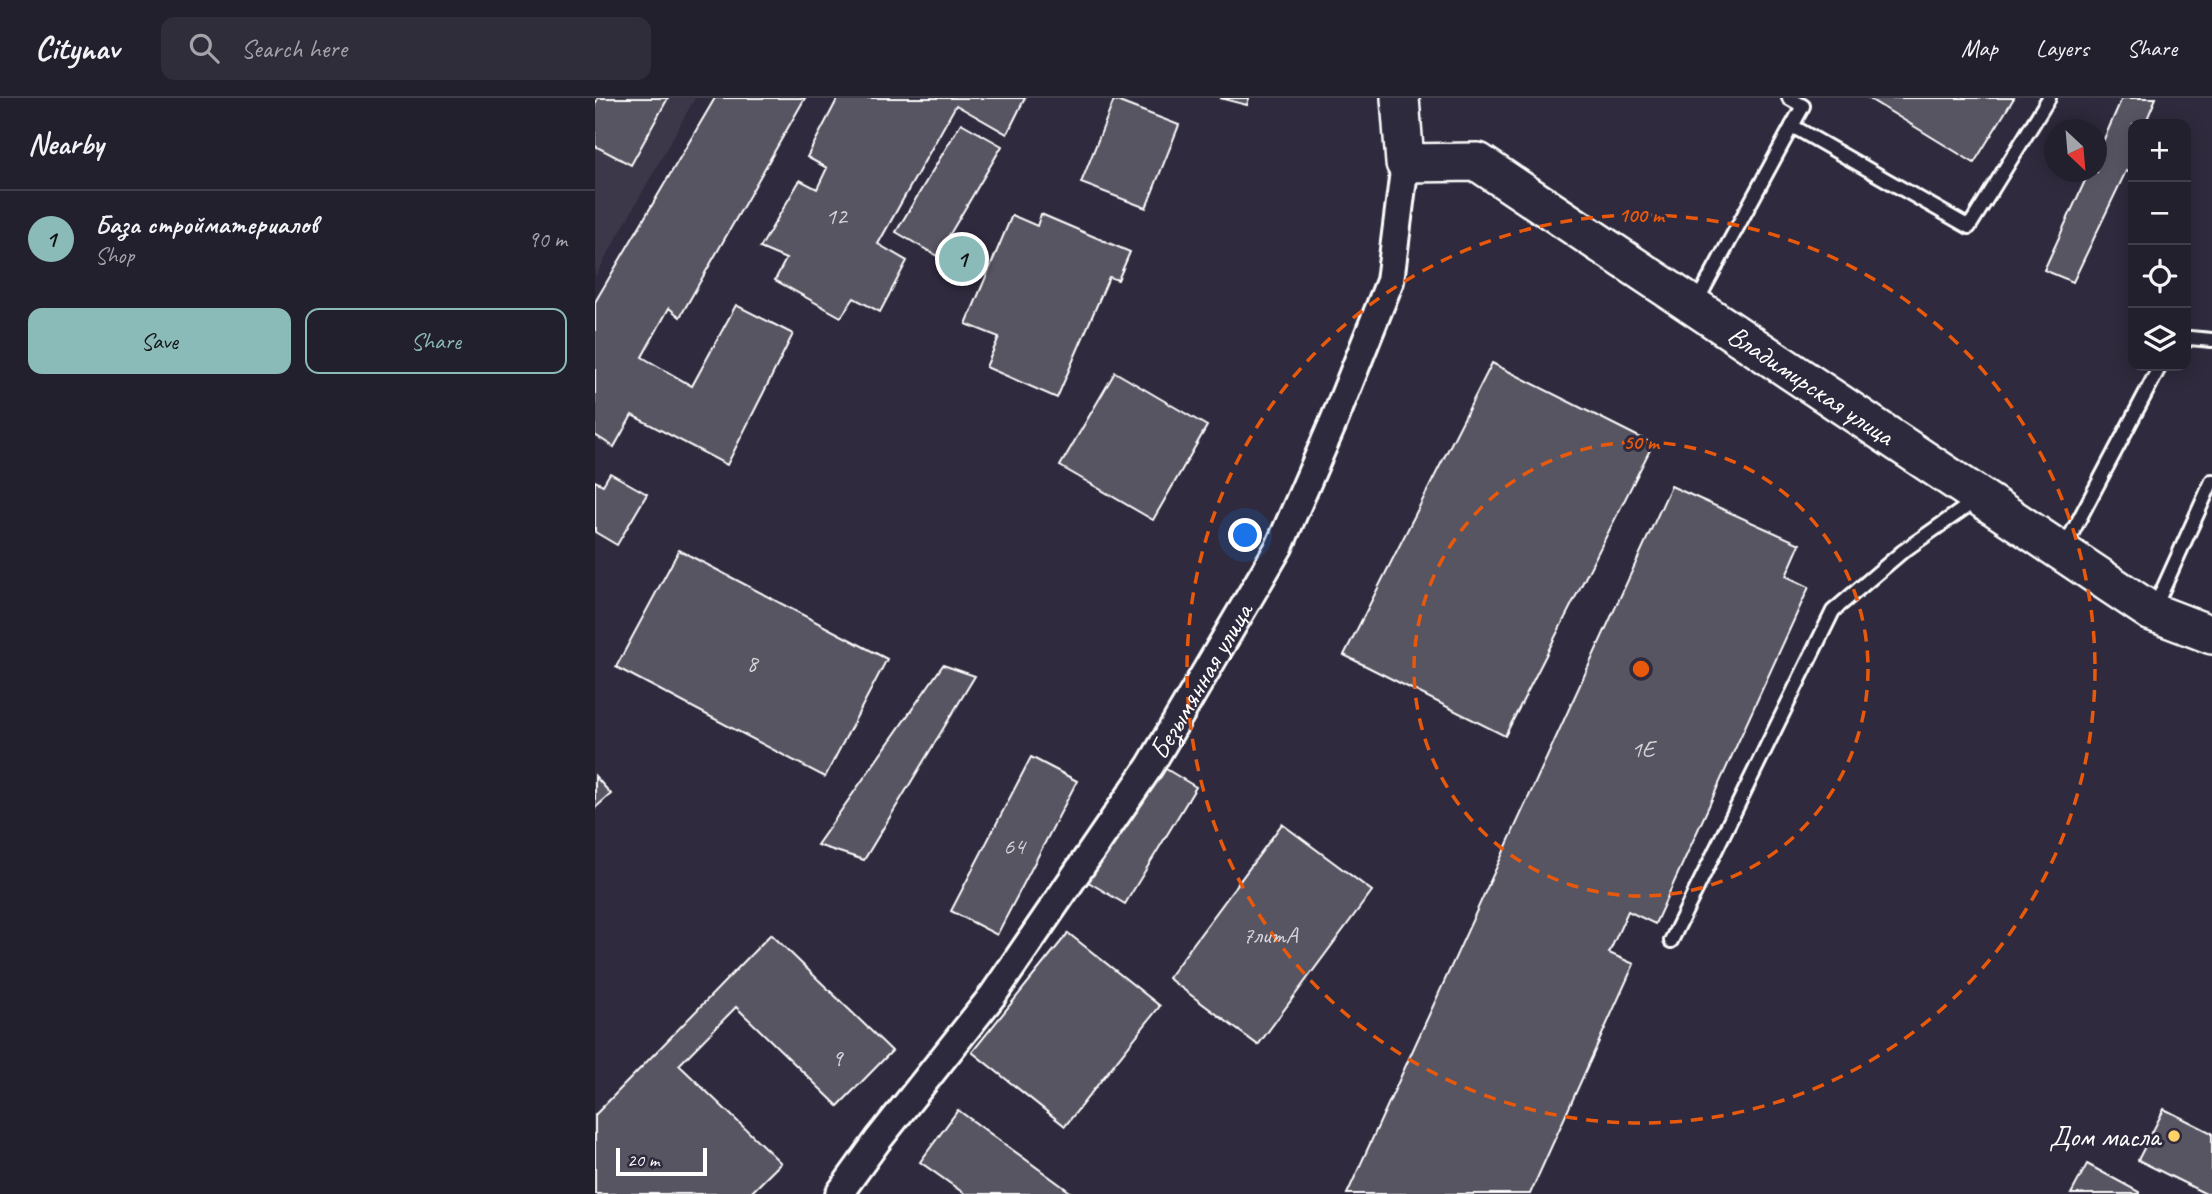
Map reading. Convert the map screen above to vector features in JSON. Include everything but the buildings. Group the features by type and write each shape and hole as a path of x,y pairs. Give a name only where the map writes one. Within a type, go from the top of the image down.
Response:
{"main road":[{"name":"Безымянная улица","path":"1400,98 1405,163"},
{"name":"Владимирская улица","path":"1405,163 1478,162 2152,612 2212,635"}],"street":[{"name":"Безымянная улица","path":"839,1194 878,1140 993,995 1134,789 1279,547 1389,281 1405,163"}],"lane":[{"path":"1694,307 1803,106 1789,98"},
{"path":"1792,126 1969,228 2049,98"},
{"path":"2191,338 2212,340"},
{"path":"2061,553 2157,371"},
{"path":"2152,612 2212,481"},
{"path":"1671,942 1833,611 1902,552 1979,498"}],"shaded area":[{"path":"595,98 695,98 595,277"}],"place":[{"name":"База стройматериалов","path":"962,259"},
{"name":"Дом масла","path":"2174,1136"}]}
